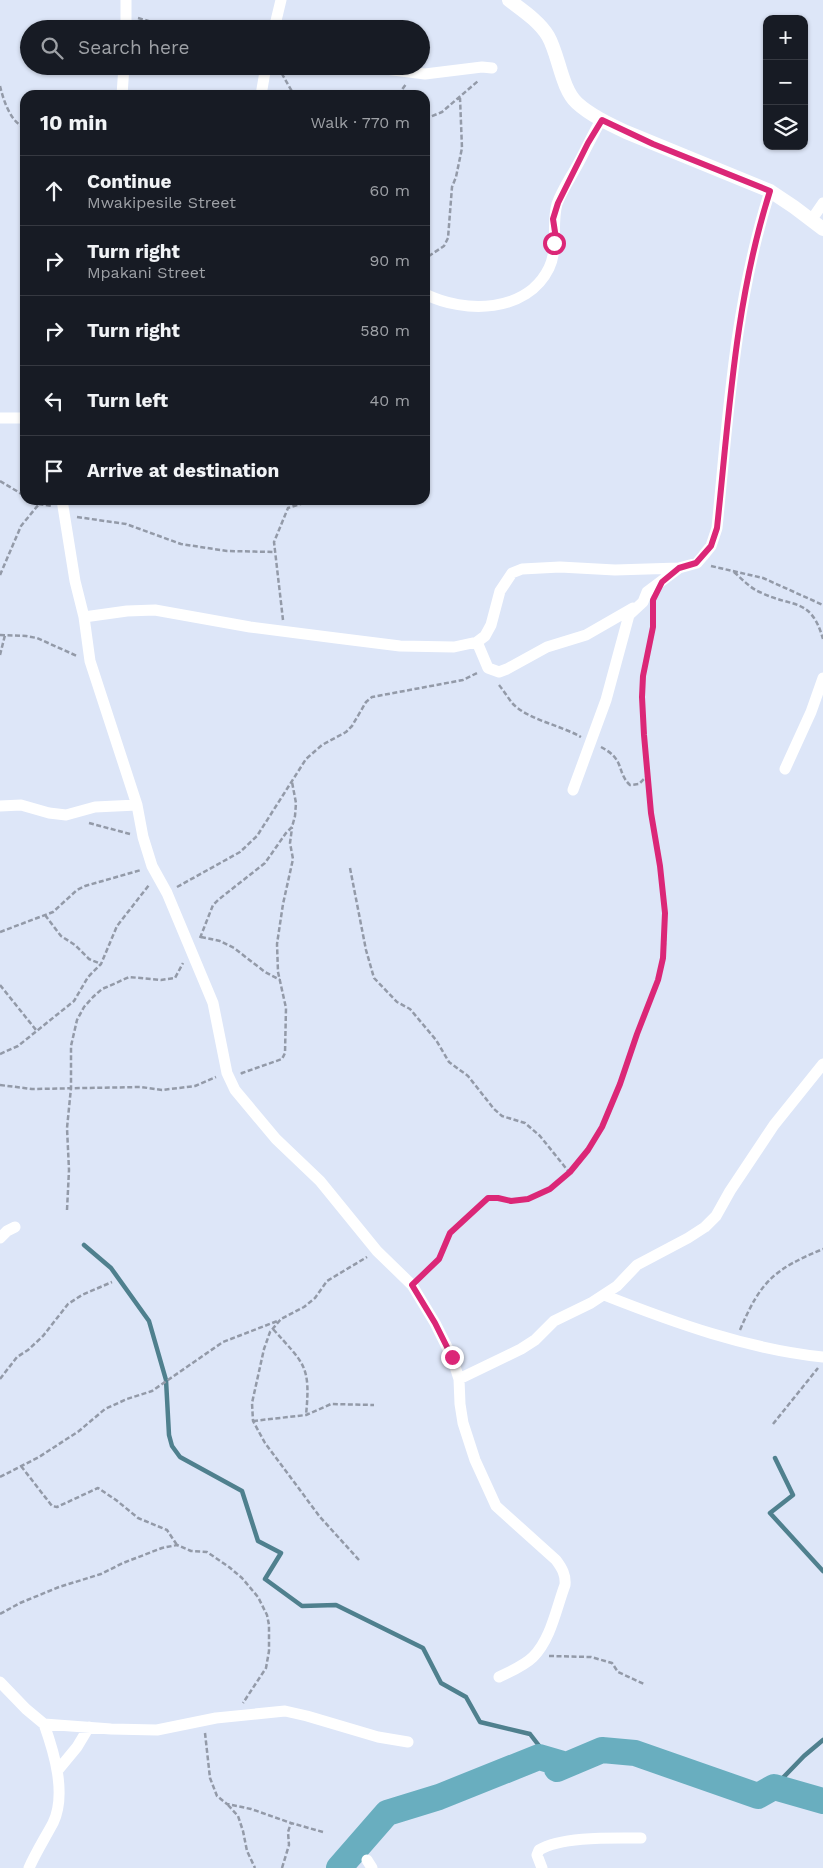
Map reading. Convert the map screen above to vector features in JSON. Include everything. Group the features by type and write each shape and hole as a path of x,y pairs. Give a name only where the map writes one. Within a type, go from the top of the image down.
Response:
{"street":[{"path":"126,0 127,20"},
{"path":"276,20 281,0"},
{"path":"509,0 531,16 548,36 571,95 576,102 602,120 653,144 770,191 812,219 823,229"},
{"path":"430,73 482,67 492,68"},
{"path":"122,90 123,75"},
{"path":"262,90 264,75"},
{"path":"430,297 464,307 481,308 498,305 518,298 539,283 550,267 553,255 555,232 553,219 558,203 588,143 602,120"},
{"path":"84,617 127,611 155,610 284,631 400,646 454,648 476,642 485,636 491,625 500,591 512,573 522,569 560,567 616,570 679,568 696,563 711,546 717,528 730,406 747,276 754,242 770,191"},
{"path":"812,219 823,203"},
{"path":"0,418 20,418"},
{"path":"63,507 75,581 84,617 90,661 137,805 143,837 154,871 167,893 213,1003 227,1073 235,1090 276,1138 320,1181 377,1251 412,1285 435,1323 452,1357 460,1379 460,1404 463,1423 475,1460 496,1506 556,1560 562,1568 566,1579 565,1586 545,1641 533,1657 517,1668 499,1676"},
{"path":"648,605 647,592 679,568"},
{"path":"476,642 490,669 499,672 507,670 547,648 586,635 648,605"},
{"path":"573,790 606,700 630,615 648,605"},
{"path":"785,769 811,712 823,678"},
{"path":"0,806 21,805 49,813 66,815 95,806 137,805"},
{"path":"460,1379 521,1349 535,1340 554,1321 604,1295 617,1286 637,1265 705,1227 726,1201 730,1191 774,1124 823,1064"},
{"path":"0,1238 7,1231 15,1227"},
{"path":"604,1295 646,1312 735,1341 806,1355 820,1362"},
{"path":"0,1682 26,1709 44,1724 58,1770 58,1796 53,1822 37,1848 29,1868"},
{"path":"44,1724 89,1728 157,1730 203,1719 284,1711 408,1742"},
{"path":"58,1770 89,1728"},
{"path":"542,1868 537,1855 539,1850 543,1848 590,1839 641,1838"}],"path":[{"path":"127,14 146,20"},
{"path":"430,117 442,112 460,98 492,68"},
{"path":"283,75 291,90"},
{"path":"0,86 2,96 15,122 20,124"},
{"path":"430,255 444,246 448,238 452,188 462,148 460,98"},
{"path":"0,481 20,493"},
{"path":"0,575 21,526 38,505"},
{"path":"47,505 63,507 78,518 126,524 181,544 227,551 275,552"},
{"path":"284,631 274,542 288,508 294,505"},
{"path":"696,563 778,584 823,605"},
{"path":"733,571 760,593 805,608 818,623 823,638"},
{"path":"412,1285 439,1259 450,1233 488,1198 511,1201 528,1199 550,1189 570,1172 588,1150 608,1113 620,1084 658,980 663,958 665,913 651,813 642,697 643,676 653,627 648,605"},
{"path":"0,635 37,638 90,661"},
{"path":"0,655 5,635"},
{"path":"167,893 240,852 257,836 306,759 322,745 346,732 352,726 366,702 372,698 463,680 490,669 513,704 523,712 569,730 615,756 620,763 626,781 630,785 639,784 644,781 648,774"},
{"path":"235,1090 242,1073 282,1059 286,1053 286,1008 280,980 277,944 283,904 293,859 290,843 292,827 296,816 296,803 292,782"},
{"path":"66,815 143,837"},
{"path":"67,1210 69,1170 67,1128 71,1088 71,1046 77,1020 88,1002 102,989 129,977 161,980 174,978 190,950 201,937 213,905 265,863 292,827"},
{"path":"350,868 366,950 374,978 397,1002 410,1009 436,1040 449,1062 468,1076 494,1109 502,1116 525,1123 540,1136 570,1172"},
{"path":"0,932 53,912 77,890 154,871"},
{"path":"0,1054 18,1046 74,1001 88,977 101,964 117,926 154,871"},
{"path":"45,915 62,936 90,959 101,964"},
{"path":"201,937 220,941 234,948 265,972 280,980"},
{"path":"0,985 37,1031"},
{"path":"0,1085 32,1089 141,1087 162,1090 195,1086 227,1073"},
{"path":"735,1341 751,1304 778,1271 794,1261 823,1249"},
{"path":"0,1476 39,1457 78,1431 105,1409 152,1391 223,1342 281,1319 304,1307 315,1298 328,1281 377,1251"},
{"path":"0,1379 17,1357 44,1336 68,1304 82,1295 112,1282"},
{"path":"281,1319 273,1329 264,1349 252,1403 253,1421 265,1443 297,1487 320,1517 359,1560"},
{"path":"273,1329 298,1356 306,1371 308,1393 306,1415"},
{"path":"773,1424 820,1362"},
{"path":"253,1421 306,1415 330,1404 374,1405"},
{"path":"21,1466 52,1506 57,1507 98,1488 138,1518 167,1530 177,1545 191,1551 207,1552 229,1567 253,1590 258,1597 269,1625 269,1651 266,1668 255,1687 234,1715"},
{"path":"0,1614 20,1603 59,1587 101,1574 162,1548 177,1545"},
{"path":"533,1657 591,1657 612,1663 618,1672 644,1684"},
{"path":"203,1719 210,1778 217,1796 238,1816 247,1851 255,1868"},
{"path":"227,1804 251,1809 323,1832"},
{"path":"282,1868 289,1845 288,1832 291,1823"}],"waterway":[{"path":"84,1245 111,1268 149,1321 166,1380 169,1435 172,1446 180,1457 242,1491 258,1541 281,1553 265,1579 302,1606 336,1605 423,1648 441,1683 466,1697 480,1722 530,1734 557,1769"},
{"path":"775,1458 793,1495 770,1513 823,1571"},
{"path":"774,1787 804,1756 823,1740"},
{"path":"339,1868 387,1813 439,1797 539,1757 563,1764 557,1769 602,1750 635,1753 758,1796 774,1787 823,1801"}],"route":[{"path":"452,1357 435,1323 412,1285 439,1259 454,1228 488,1198 511,1201 528,1199 550,1189 570,1172 588,1150 602,1127 620,1084 658,980 663,958 665,913 660,866 651,813 642,697 643,676 653,627 653,600 662,582 679,568 696,563 703,556 711,546 717,528 730,406 747,276 754,242 770,191 678,155 602,120 565,186 558,203 553,219 554,243"}]}
